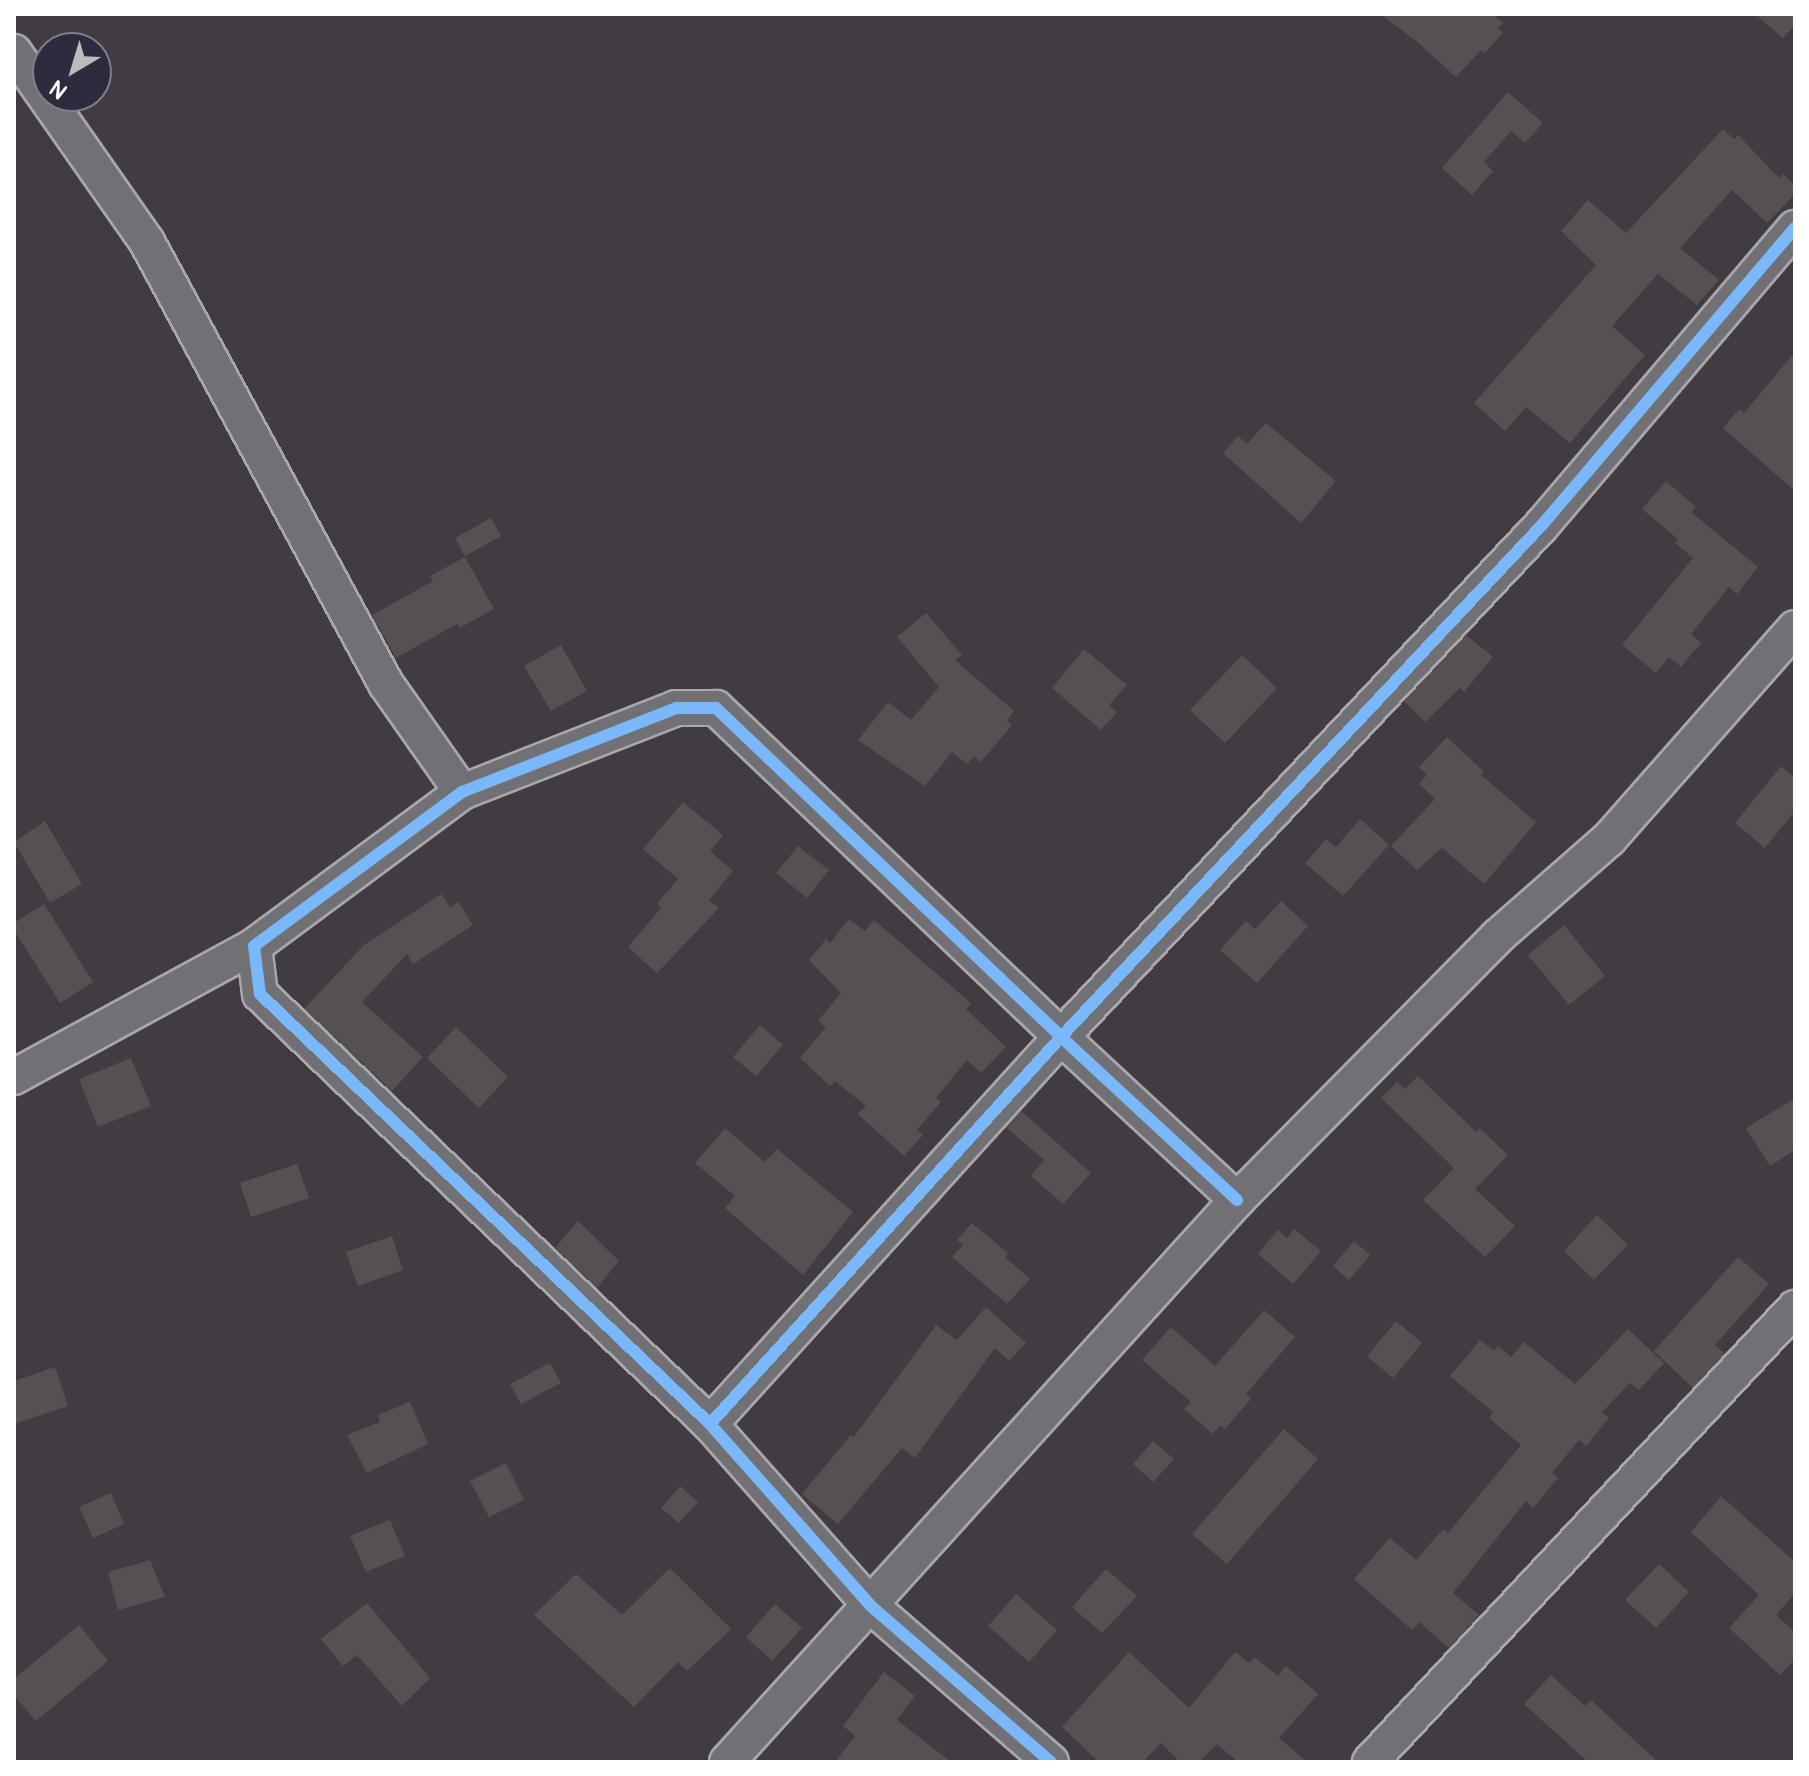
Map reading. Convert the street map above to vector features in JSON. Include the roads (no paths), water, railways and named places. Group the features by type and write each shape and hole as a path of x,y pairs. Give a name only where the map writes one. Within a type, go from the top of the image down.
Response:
{"street":[{"path":"14,52 147,242 386,684 462,792"},
{"path":"710,1424 1061,1037 1542,525 1795,228"},
{"path":"727,1762 1237,1200 1497,937 1609,839 1795,628"},
{"path":"14,1077 254,946 462,792 676,708 716,708 1237,1200"},
{"path":"254,946 260,994 269,1004 710,1424 871,1606 1051,1762"},
{"path":"1370,1762 1795,1308"}]}
